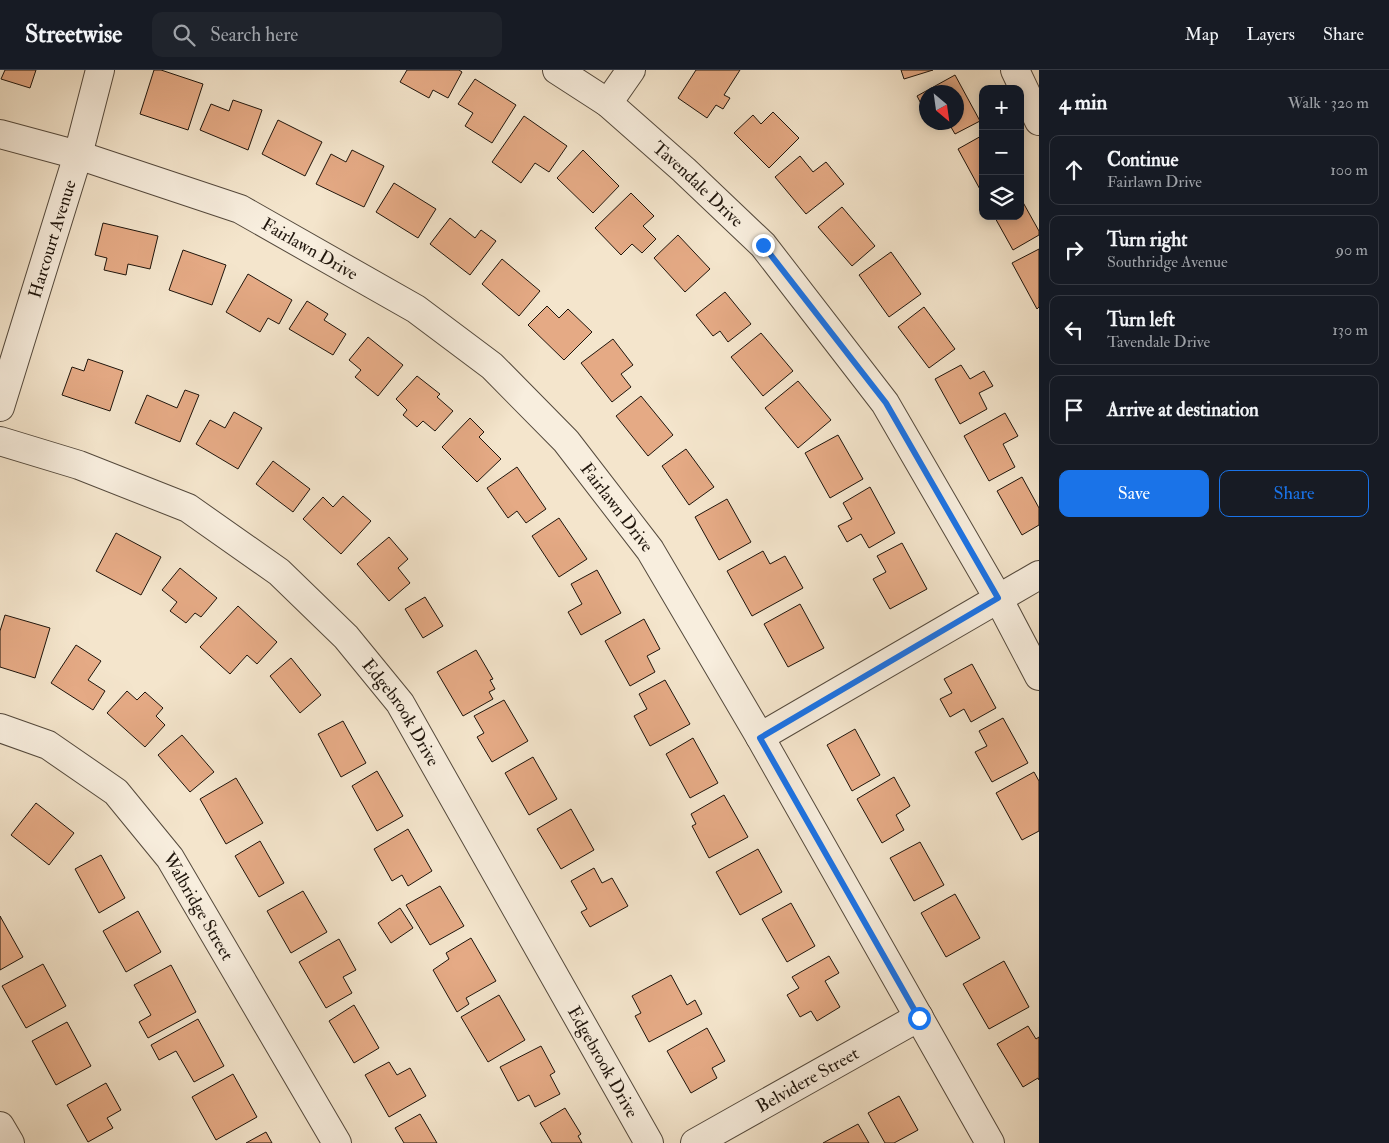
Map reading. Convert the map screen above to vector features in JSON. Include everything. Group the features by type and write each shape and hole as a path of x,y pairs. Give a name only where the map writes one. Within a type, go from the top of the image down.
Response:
{"street":[{"name":"Harcourt Avenue","path":"0,407 78,155 100,70"},
{"name":"Tavendale Drive","path":"557,70 608,103 684,170 763,245 886,403 998,598 1039,676"},
{"path":"608,103 631,70"},
{"path":"1015,70 1039,121"},
{"name":"Fairlawn Drive","path":"0,134 78,155 240,209 416,309 492,366 566,441 650,550 760,738 990,1143"},
{"name":"Edgebrook Drive","path":"0,441 79,464 188,508 279,572 346,637 400,703 649,1143"},
{"path":"760,738 1039,575"},
{"name":"Walbridge Street","path":"0,728 48,745 116,792 170,858 337,1143"},
{"name":"Belvidere Street","path":"695,1143 919,1018"},
{"path":"0,1126 10,1143"}],"building":[{"path":"5,70 36,70 30,88 1,79"},
{"path":"154,70 161,70 203,84 188,130 140,114"},
{"path":"407,70 459,70 462,72 448,98 433,90 429,98 400,82"},
{"path":"696,70 740,70 724,95 730,98 723,109 716,105 707,118 678,98"},
{"path":"901,70 933,70 904,79"},
{"path":"955,75 960,85 937,85"},
{"path":"475,79 516,105 492,143 465,126 473,113 458,104"},
{"path":"964,92 979,119 979,122 964,129"},
{"path":"233,100 262,110 248,150 200,130 211,104 229,111"},
{"path":"773,112 799,138 769,168 734,133 753,115 761,124"},
{"path":"524,116 567,146 549,172 535,163 521,183 492,162"},
{"path":"278,120 322,142 305,176 262,154"},
{"path":"953,130 963,130 955,134"},
{"path":"979,137 979,188 958,149"},
{"path":"352,150 384,166 364,207 316,184 331,154 346,162"},
{"path":"583,150 619,186 593,213 557,178"},
{"path":"800,156 813,172 826,162 844,184 806,214 775,177"},
{"path":"394,183 436,209 418,238 376,212"},
{"path":"631,193 654,216 643,226 656,239 642,253 632,244 621,255 595,228"},
{"path":"1024,204 1039,231 1039,235 1013,250 996,220 1024,220"},
{"path":"842,207 875,246 852,266 818,227"},
{"path":"450,218 475,238 481,230 496,241 470,275 430,244"},
{"path":"103,223 158,236 150,269 128,264 126,275 104,270 107,258 95,255"},
{"path":"678,235 710,269 685,292 654,258"},
{"path":"1039,249 1039,307 1037,309 1012,263"},
{"path":"183,250 226,265 212,305 169,290"},
{"path":"891,252 921,294 889,317 859,275"},
{"path":"502,259 540,291 519,316 482,284"},
{"path":"248,274 292,300 279,324 268,318 260,332 226,312"},
{"path":"725,292 751,324 728,342 720,331 713,336 696,315"},
{"path":"307,301 328,314 324,320 346,334 333,355 289,329"},
{"path":"547,306 559,318 568,309 592,332 564,360 528,325"},
{"path":"924,307 955,349 929,368 898,327"},
{"path":"761,333 793,371 763,396 731,357"},
{"path":"368,337 403,365 378,396 355,377 361,370 349,360"},
{"path":"613,339 633,365 621,374 631,387 612,402 581,363"},
{"path":"88,359 123,371 110,411 62,395 72,367 84,371"},
{"path":"961,365 970,379 984,371 993,386 979,393 987,409 960,424 935,379"},
{"path":"417,376 440,394 437,397 453,411 435,431 423,421 417,427 403,415 407,410 396,399"},
{"path":"798,381 831,420 798,448 765,408"},
{"path":"185,390 199,395 180,442 135,423 147,395 177,408"},
{"path":"641,396 673,435 648,456 616,416"},
{"path":"234,412 262,428 238,469 196,444 210,420 225,428"},
{"path":"1005,413 1018,436 1003,444 1015,467 989,481 964,436"},
{"path":"470,418 484,432 479,437 501,459 477,482 442,447"},
{"path":"838,435 863,479 830,498 805,453"},
{"path":"686,449 714,487 689,505 662,466"},
{"path":"273,461 310,489 293,512 256,484"},
{"path":"517,467 546,509 526,523 517,511 508,518 487,488"},
{"path":"1022,477 1039,508 1039,525 1022,535 997,491"},
{"path":"870,487 895,533 869,548 861,534 847,542 838,526 852,519 843,503"},
{"path":"343,496 371,521 341,554 303,519 323,497 333,507"},
{"path":"727,499 751,542 719,560 695,517"},
{"path":"559,518 587,559 559,577 532,536"},
{"path":"116,533 161,557 141,595 96,571"},
{"path":"389,537 408,559 398,568 410,583 389,601 357,564"},
{"path":"902,543 927,589 890,609 873,579 886,572 877,556"},
{"path":"763,551 770,564 785,556 803,588 752,616 727,571"},
{"path":"180,568 217,598 201,617 195,613 186,623 170,611 177,602 162,590"},
{"path":"597,570 621,613 581,635 568,612 582,604 571,584"},
{"path":"425,597 443,626 423,638 405,609"},
{"path":"800,604 824,648 788,667 764,624"},
{"path":"238,606 277,642 257,664 247,655 230,674 200,647"},
{"path":"5,615 50,628 35,678 0,667 0,631"},
{"path":"644,619 660,649 647,656 655,672 630,686 605,641"},
{"path":"76,645 101,661 88,680 105,691 93,710 51,683"},
{"path":"476,650 493,679 490,680 495,689 489,692 493,699 463,716 437,672"},
{"path":"291,658 321,695 300,713 270,676"},
{"path":"972,664 996,708 971,722 964,709 950,717 940,699 952,693 944,679"},
{"path":"665,680 690,724 650,746 634,716 647,709 639,694"},
{"path":"127,691 137,700 145,692 163,708 156,716 165,725 145,747 107,713"},
{"path":"504,700 528,741 492,762 477,737 484,733 474,716"},
{"path":"1003,718 1028,763 992,782 975,752 987,746 979,731"},
{"path":"343,721 366,763 341,777 318,734"},
{"path":"855,729 880,775 852,791 827,745"},
{"path":"182,735 214,772 190,792 158,755"},
{"path":"693,738 718,783 690,798 666,754"},
{"path":"533,757 557,799 529,815 505,773"},
{"path":"377,771 403,816 377,831 352,786"},
{"path":"1034,772 1039,781 1039,831 1022,840 996,793"},
{"path":"894,777 910,806 896,815 904,830 882,843 857,799"},
{"path":"236,778 263,823 226,844 200,799"},
{"path":"724,795 748,837 709,858 692,826 696,824 691,814"},
{"path":"36,803 74,833 49,865 11,835"},
{"path":"571,809 594,850 561,869 537,829"},
{"path":"408,829 432,871 408,886 402,875 392,881 374,849"},
{"path":"260,841 284,883 259,897 235,856"},
{"path":"920,842 944,885 914,901 890,858"},
{"path":"758,849 782,892 740,915 716,872"},
{"path":"101,855 125,898 99,913 75,869"},
{"path":"594,868 602,883 612,878 628,906 590,927 581,912 587,909 571,881"},
{"path":"440,886 464,926 430,945 406,905"},
{"path":"303,891 327,932 291,953 267,911"},
{"path":"955,894 980,938 946,957 921,913"},
{"path":"791,903 815,946 787,962 762,919"},
{"path":"400,908 413,928 391,943 378,923"},
{"path":"138,911 161,952 126,972 103,931"},
{"path":"0,916 23,957 0,970"},
{"path":"471,938 496,981 466,998 469,1004 457,1012 433,970 449,959 446,953"},
{"path":"339,939 356,970 343,977 352,993 326,1008 299,962"},
{"path":"829,956 839,973 825,981 840,1007 817,1021 811,1011 800,1017 787,995 799,988 792,977"},
{"path":"1004,961 1029,1007 989,1029 963,984"},
{"path":"43,964 66,1006 26,1028 2,986"},
{"path":"171,965 196,1012 148,1038 139,1022 151,1015 134,985"},
{"path":"671,975 687,1005 695,1000 702,1014 649,1042 635,1016 641,1013 632,996"},
{"path":"499,995 525,1040 488,1062 461,1017"},
{"path":"354,1005 379,1048 354,1063 329,1021"},
{"path":"198,1019 224,1066 194,1082 176,1051 159,1060 151,1045"},
{"path":"67,1022 91,1066 56,1085 32,1041"},
{"path":"1028,1026 1036,1039 1039,1037 1039,1080 1038,1078 1023,1087 997,1044"},
{"path":"707,1028 725,1061 712,1068 717,1078 691,1093 667,1051"},
{"path":"541,1046 555,1072 550,1075 560,1094 535,1107 529,1095 518,1101 500,1067"},
{"path":"389,1062 397,1075 410,1068 426,1096 389,1117 365,1075"},
{"path":"233,1074 257,1117 216,1140 192,1097"},
{"path":"106,1083 121,1110 107,1118 113,1128 88,1142 67,1105"},
{"path":"899,1096 918,1130 894,1143 885,1143 868,1113"},
{"path":"565,1108 581,1134 578,1136 582,1143 552,1143 540,1123"},
{"path":"420,1114 437,1143 404,1143 395,1128"},
{"path":"858,1124 869,1143 823,1143"},
{"path":"266,1132 272,1143 246,1143"}],"route":[{"path":"763,245 886,403 998,598 760,738 919,1018"}]}
